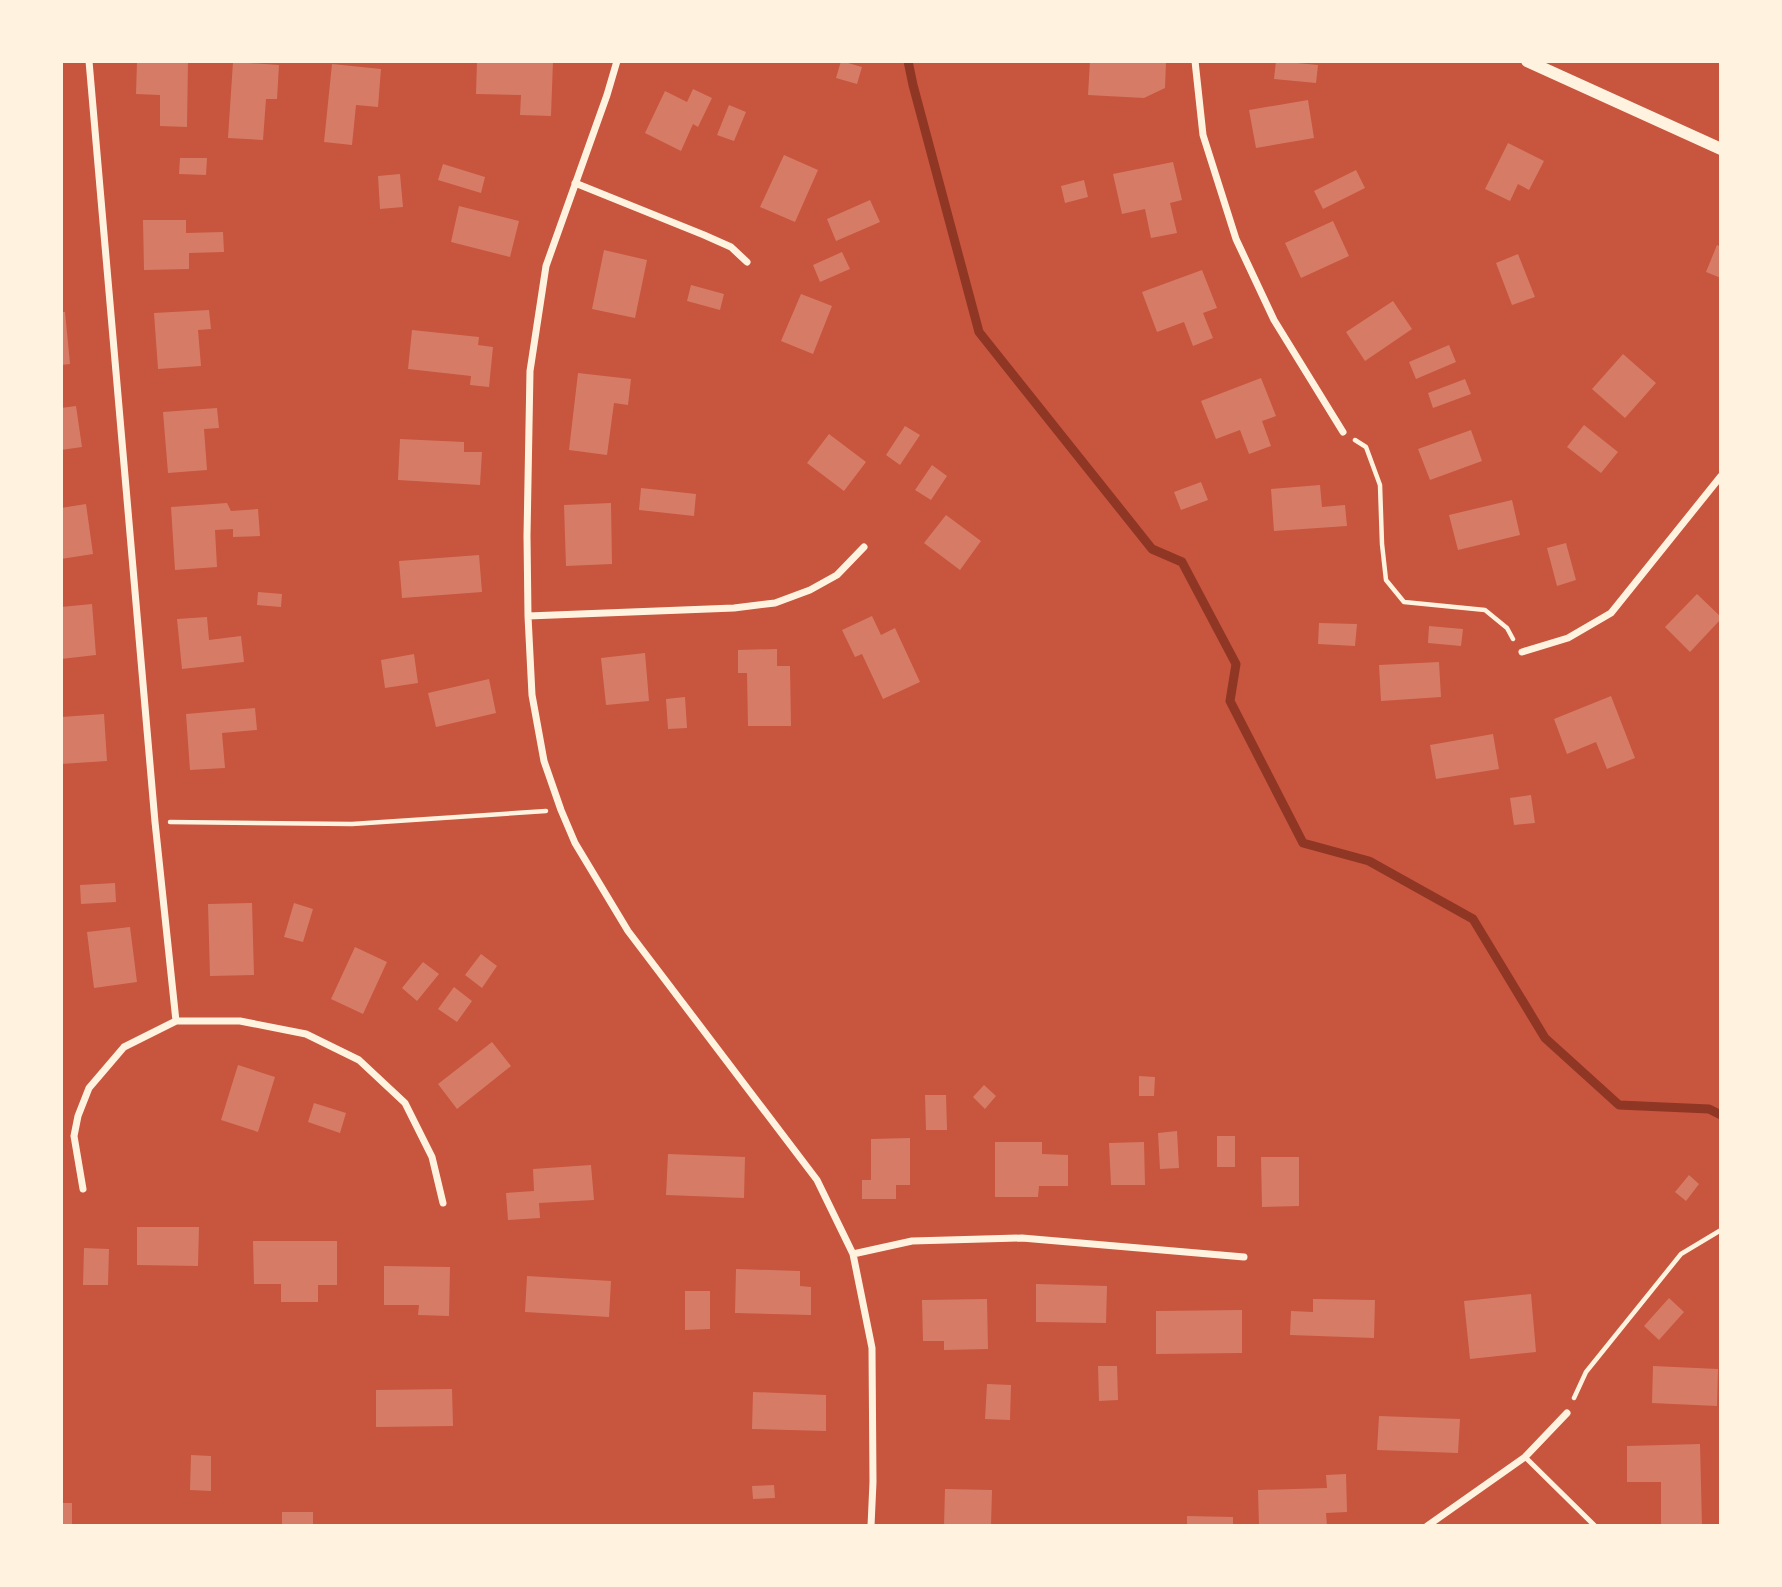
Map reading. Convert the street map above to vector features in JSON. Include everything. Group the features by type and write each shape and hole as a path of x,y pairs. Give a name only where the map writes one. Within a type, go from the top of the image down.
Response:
{"street":[{"path":"89,61 155,822 176,1021"},
{"path":"617,61 546,266 530,371 527,536 532,695 544,761 575,843 628,932 817,1180 853,1254 872,1348 871,1526"},
{"path":"1195,61 1203,135 1236,239 1274,320 1343,432"},
{"path":"1527,61 1721,149"},
{"path":"575,183 731,247 747,262"},
{"path":"1522,652 1568,638 1611,613 1721,475"},
{"path":"528,617 734,608 775,603 810,590 837,575 863,547"},
{"path":"83,1189 74,1136 78,1116 89,1088 124,1047 176,1021 240,1021 306,1034 359,1060 405,1103 432,1157 443,1203"},
{"path":"853,1254 912,1241 1021,1238 1244,1257"},
{"path":"1427,1526 1525,1457 1567,1413"}],"lane":[{"path":"1525,1457 1595,1526"}],"path":[{"path":"1343,432 1366,447 1380,485 1386,580 1404,603 1485,610 1507,628 1522,652"},
{"path":"155,822 352,824 561,810"},
{"path":"1567,1413 1586,1373 1681,1254 1721,1230"}],"building":[{"path":"137,61 188,61 187,127 160,126 160,95 136,94"},
{"path":"477,61 553,61 551,116 520,115 521,95 476,94"},
{"path":"841,61 862,67 857,84 836,78"},
{"path":"1090,61 1166,62 1165,88 1144,98 1088,95"},
{"path":"1276,61 1318,65 1316,83 1274,79"},
{"path":"233,62 279,65 277,99 266,99 263,140 228,138"},
{"path":"332,64 381,69 378,107 356,105 352,145 324,142"},
{"path":"693,89 712,98 698,127 693,124 681,151 645,133 665,91 687,102"},
{"path":"1308,100 1314,138 1256,148 1249,110"},
{"path":"729,105 746,112 734,141 717,135"},
{"path":"1508,143 1544,161 1529,190 1518,184 1510,201 1485,189"},
{"path":"784,155 818,170 795,222 760,207"},
{"path":"180,158 207,158 206,175 179,174"},
{"path":"1173,162 1182,200 1170,203 1177,233 1151,238 1145,209 1122,214 1113,174"},
{"path":"443,164 485,177 481,193 438,180"},
{"path":"1356,170 1365,188 1323,209 1314,191"},
{"path":"400,174 403,207 380,209 378,176"},
{"path":"1084,180 1088,197 1065,203 1061,186"},
{"path":"870,200 880,222 836,241 827,219"},
{"path":"459,206 519,221 510,257 451,242"},
{"path":"143,220 186,220 186,233 223,232 224,252 189,253 189,269 144,270"},
{"path":"1333,221 1349,256 1301,278 1285,243"},
{"path":"1717,245 1721,247 1721,278 1706,272"},
{"path":"604,250 647,260 635,318 592,309"},
{"path":"842,252 850,269 820,282 813,265"},
{"path":"1518,254 1535,297 1512,305 1496,263"},
{"path":"1202,270 1217,308 1203,313 1213,338 1193,346 1184,322 1157,332 1142,292"},
{"path":"691,285 724,294 720,310 687,301"},
{"path":"801,294 832,306 813,354 781,341"},
{"path":"1393,301 1412,329 1365,361 1346,332"},
{"path":"209,310 211,329 198,330 201,366 158,369 154,313"},
{"path":"61,312 65,312 70,364 61,365"},
{"path":"412,330 479,337 478,345 493,347 489,387 470,385 471,376 408,369"},
{"path":"1449,345 1456,362 1416,379 1409,362"},
{"path":"1623,354 1656,383 1625,418 1592,389"},
{"path":"578,373 631,379 628,405 614,403 607,455 569,450"},
{"path":"1261,378 1276,416 1262,421 1271,446 1249,454 1240,430 1216,439 1201,401"},
{"path":"1465,379 1471,394 1433,408 1428,393"},
{"path":"76,406 82,447 61,450 61,408"},
{"path":"217,408 219,428 204,429 207,470 168,473 163,412"},
{"path":"1584,425 1618,452 1601,473 1567,447"},
{"path":"905,426 920,435 900,465 886,455"},
{"path":"1471,430 1482,461 1430,480 1418,449"},
{"path":"829,434 866,462 844,491 807,463"},
{"path":"400,439 464,442 464,452 482,452 480,485 398,480"},
{"path":"932,465 947,476 931,500 915,490"},
{"path":"1201,482 1208,500 1181,510 1174,492"},
{"path":"1320,485 1322,507 1345,505 1347,526 1274,531 1271,489"},
{"path":"641,488 696,494 694,516 639,510"},
{"path":"1512,500 1520,535 1458,550 1449,515"},
{"path":"227,503 231,511 258,509 260,536 233,537 233,529 215,530 217,567 175,570 171,507"},
{"path":"611,503 612,564 566,566 564,505"},
{"path":"86,504 93,554 61,559 61,508"},
{"path":"946,515 981,541 960,570 924,543"},
{"path":"1566,543 1576,580 1557,586 1547,548"},
{"path":"479,555 482,592 402,598 399,561"},
{"path":"258,592 282,594 281,607 257,605"},
{"path":"1697,594 1721,619 1690,652 1665,627"},
{"path":"92,604 96,655 61,659 61,607"},
{"path":"872,616 881,635 895,628 920,682 883,699 862,654 855,657 842,630"},
{"path":"207,617 209,640 241,636 244,662 182,669 177,619"},
{"path":"1319,623 1357,624 1355,646 1318,644"},
{"path":"1429,626 1463,629 1461,646 1428,643"},
{"path":"777,649 777,666 790,666 791,726 748,726 747,673 738,673 738,650"},
{"path":"645,653 649,701 606,705 601,658"},
{"path":"414,654 418,683 385,688 381,660"},
{"path":"1439,662 1441,697 1381,701 1379,665"},
{"path":"489,679 496,713 436,727 428,693"},
{"path":"1611,696 1635,758 1607,769 1596,742 1567,754 1554,719"},
{"path":"685,697 687,728 668,729 666,699"},
{"path":"255,708 257,730 222,733 225,768 190,770 186,714"},
{"path":"104,714 107,761 61,764 61,717"},
{"path":"1493,734 1499,769 1436,779 1430,745"},
{"path":"1531,795 1535,823 1514,825 1510,798"},
{"path":"115,883 116,902 81,904 80,885"},
{"path":"252,903 254,975 210,976 208,904"},
{"path":"294,903 313,909 303,942 284,937"},
{"path":"130,927 137,982 94,988 87,932"},
{"path":"355,947 387,962 363,1014 331,999"},
{"path":"481,954 497,966 482,988 465,975"},
{"path":"423,962 439,974 417,1001 402,988"},
{"path":"454,987 472,1001 457,1022 438,1009"},
{"path":"492,1042 511,1066 457,1109 438,1084"},
{"path":"238,1065 275,1077 258,1132 221,1120"},
{"path":"1139,1076 1155,1077 1154,1096 1139,1096"},
{"path":"984,1085 996,1096 985,1109 973,1097"},
{"path":"925,1095 946,1095 947,1130 926,1130"},
{"path":"314,1103 346,1113 340,1133 308,1122"},
{"path":"1177,1131 1179,1168 1160,1169 1158,1133"},
{"path":"1217,1136 1235,1136 1235,1167 1217,1167"},
{"path":"910,1138 910,1185 896,1185 896,1199 862,1199 862,1180 871,1180 871,1139"},
{"path":"995,1142 1042,1142 1042,1154 1068,1155 1068,1186 1039,1186 1038,1197 995,1197"},
{"path":"1144,1142 1145,1185 1111,1185 1109,1143"},
{"path":"668,1154 745,1157 744,1198 666,1195"},
{"path":"1261,1157 1299,1157 1299,1206 1262,1207"},
{"path":"591,1165 594,1200 539,1203 540,1218 508,1220 506,1193 534,1191 533,1169"},
{"path":"1689,1175 1699,1184 1686,1201 1675,1192"},
{"path":"137,1227 199,1227 198,1266 137,1265"},
{"path":"253,1241 337,1241 337,1285 318,1285 318,1302 281,1302 281,1284 254,1284"},
{"path":"84,1248 109,1249 108,1285 83,1285"},
{"path":"384,1266 450,1267 449,1316 418,1315 419,1305 384,1305"},
{"path":"736,1269 800,1271 800,1286 811,1287 811,1315 735,1313"},
{"path":"527,1276 611,1281 609,1317 525,1312"},
{"path":"1036,1284 1107,1286 1106,1323 1036,1322"},
{"path":"685,1291 710,1291 710,1329 685,1330"},
{"path":"1531,1294 1536,1352 1470,1359 1464,1301"},
{"path":"1669,1298 1684,1312 1659,1340 1644,1326"},
{"path":"987,1299 988,1349 944,1350 944,1341 923,1341 922,1300"},
{"path":"1313,1299 1375,1300 1374,1338 1290,1335 1291,1311 1313,1312"},
{"path":"1242,1310 1242,1353 1156,1354 1156,1311"},
{"path":"1098,1366 1117,1366 1118,1400 1099,1401"},
{"path":"1653,1366 1718,1369 1717,1406 1652,1403"},
{"path":"987,1384 1011,1385 1010,1420 985,1419"},
{"path":"452,1389 453,1426 376,1427 376,1390"},
{"path":"753,1392 826,1395 826,1431 752,1429"},
{"path":"1379,1416 1460,1419 1458,1453 1377,1450"},
{"path":"1700,1444 1702,1526 1661,1526 1661,1482 1627,1482 1627,1446"},
{"path":"191,1455 211,1456 211,1491 190,1490"},
{"path":"1346,1474 1347,1512 1326,1513 1327,1526 1259,1526 1258,1490 1327,1488 1326,1475"},
{"path":"774,1485 775,1498 753,1499 752,1486"},
{"path":"945,1489 992,1490 991,1526 944,1526"},
{"path":"61,1503 72,1503 72,1526 61,1526"},
{"path":"282,1512 313,1512 313,1526 282,1526"},
{"path":"1187,1516 1233,1517 1233,1526 1187,1526"}],"waterway":[{"path":"908,61 979,332 1152,549 1182,562 1236,664 1230,701 1303,843 1369,861 1473,919 1545,1038 1619,1105 1709,1109 1721,1115"}]}
